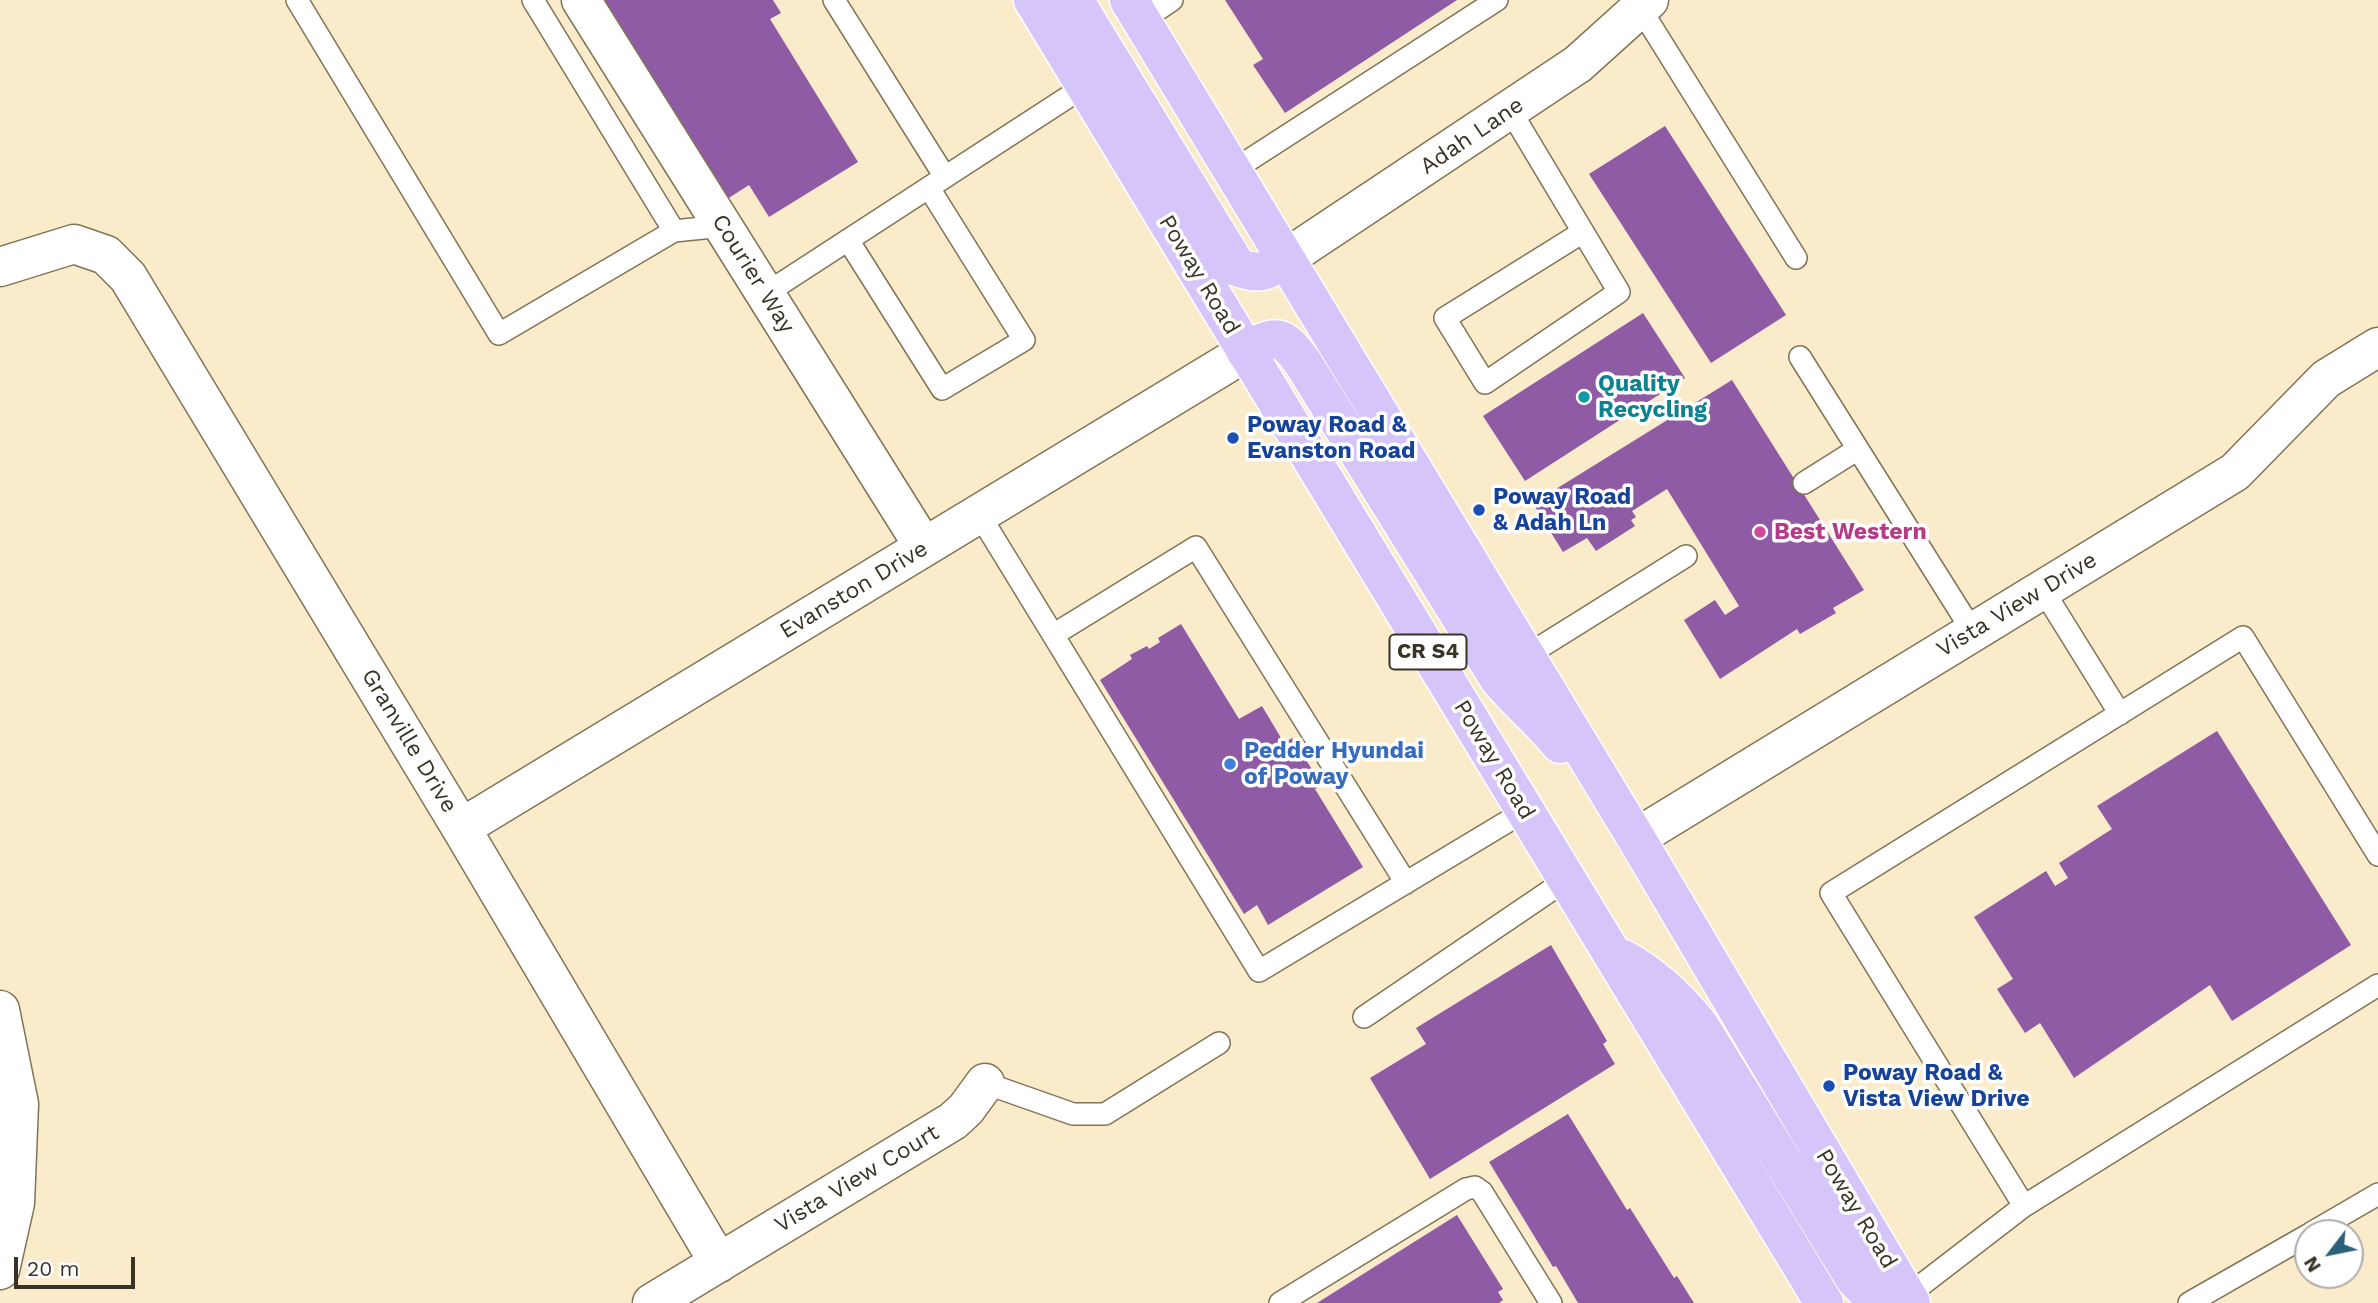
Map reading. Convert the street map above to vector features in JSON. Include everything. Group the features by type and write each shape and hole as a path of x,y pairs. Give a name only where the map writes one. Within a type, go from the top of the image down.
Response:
{"main road":[{"name":"Poway Road","path":"1033,0 1824,1303"},
{"path":"1074,0 1237,267 1252,273 1267,271 1285,259"},
{"name":"Poway Road","path":"1135,10 1636,838 1909,1299"},
{"path":"1246,352 1267,339 1279,340 1291,346 1499,679 1517,701 1539,719 1636,838"},
{"path":"1611,953 1639,968 1678,999 1699,1026 1855,1279 1866,1289 1909,1299"}],"street":[{"name":"Courier Way","path":"581,0 924,547"},
{"name":"Adah Lane","path":"1285,259 1578,64 1645,4"},
{"name":"Granville Drive","path":"0,267 74,244 106,255 128,277 461,828 719,1263"},
{"name":"Vista View Drive","path":"1636,838 2235,472 2326,379 2378,347"},
{"name":"Evanston Drive","path":"461,828 1246,352"},
{"path":"0,1010 19,1104 15,1203 0,1270"},
{"name":"Vista View Court","path":"653,1303 953,1121 967,1109 985,1083"}],"lane":[{"path":"297,0 499,334 674,231 723,226"},
{"path":"533,0 674,231"},
{"path":"834,0 1024,340 942,389 848,240"},
{"path":"1135,10 1172,0"},
{"path":"1232,171 1496,0"},
{"path":"1645,4 1796,258"},
{"path":"765,294 1086,86"},
{"path":"1510,110 1619,292 1485,383 1445,318 1583,232"},
{"path":"1800,357 1973,632"},
{"path":"1804,483 1858,449"},
{"path":"979,514 1259,971 1525,811"},
{"path":"1053,635 1196,547 1406,883"},
{"path":"1526,656 1686,556"},
{"path":"2042,590 2120,714"},
{"path":"2024,1206 1831,893 2243,637 2378,855"},
{"path":"1364,1017 1566,880"},
{"path":"1909,1299 2024,1206 2378,985"},
{"path":"985,1083 1073,1114 1105,1114 1219,1043"},
{"path":"1280,1303 1466,1189 1475,1187 1482,1192 1551,1303"},
{"path":"2335,1219 2378,1194"},
{"path":"2189,1303 2294,1243"}],"building":[{"path":"597,0 773,0 781,13 770,19 858,162 769,217 749,185 721,203"},
{"path":"1225,0 1457,0 1285,113 1253,65 1263,59"},
{"path":"1665,126 1786,315 1711,363 1589,174"},
{"name":"Quality Recycling","path":"1643,313 1685,378 1525,481 1483,416"},
{"name":"Best Western","path":"1732,380 1864,590 1833,608 1836,613 1800,634 1797,629 1720,679 1684,620 1715,600 1725,615 1739,606 1667,489 1632,511 1636,517 1631,520 1635,526 1596,551 1587,538 1563,552 1531,500 1541,493 1543,497"},
{"name":"Pedder Hyundai of Poway","path":"1181,624 1239,719 1262,706 1284,743 1292,738 1322,785 1315,789 1363,867 1268,925 1257,905 1244,914 1100,680 1132,659 1130,655 1147,646 1149,649 1160,642 1158,638"},
{"path":"2217,731 2351,945 2232,1021 2210,985 2074,1078 2040,1023 2025,1033 1997,989 2013,979 1974,917 2046,871 2055,886 2068,878 2059,863 2112,829 2097,806"},
{"path":"1551,945 1607,1041 1603,1044 1615,1064 1430,1179 1370,1078 1426,1044 1416,1028"},
{"path":"1568,1114 1627,1210 1630,1208 1674,1278 1677,1276 1694,1303 1578,1303 1556,1266 1553,1267 1489,1162"},
{"path":"1457,1215 1503,1289 1498,1292 1503,1300 1499,1303 1317,1303"}],"place":[{"name":"Quality Recycling","path":"1584,397"},
{"name":"Poway Road & Evanston Road","path":"1233,438"},
{"name":"Poway Road & Adah Ln","path":"1479,510"},
{"name":"Best Western","path":"1760,532"},
{"name":"Pedder Hyundai of Poway","path":"1230,764"},
{"name":"Poway Road & Vista View Drive","path":"1829,1086"}]}
